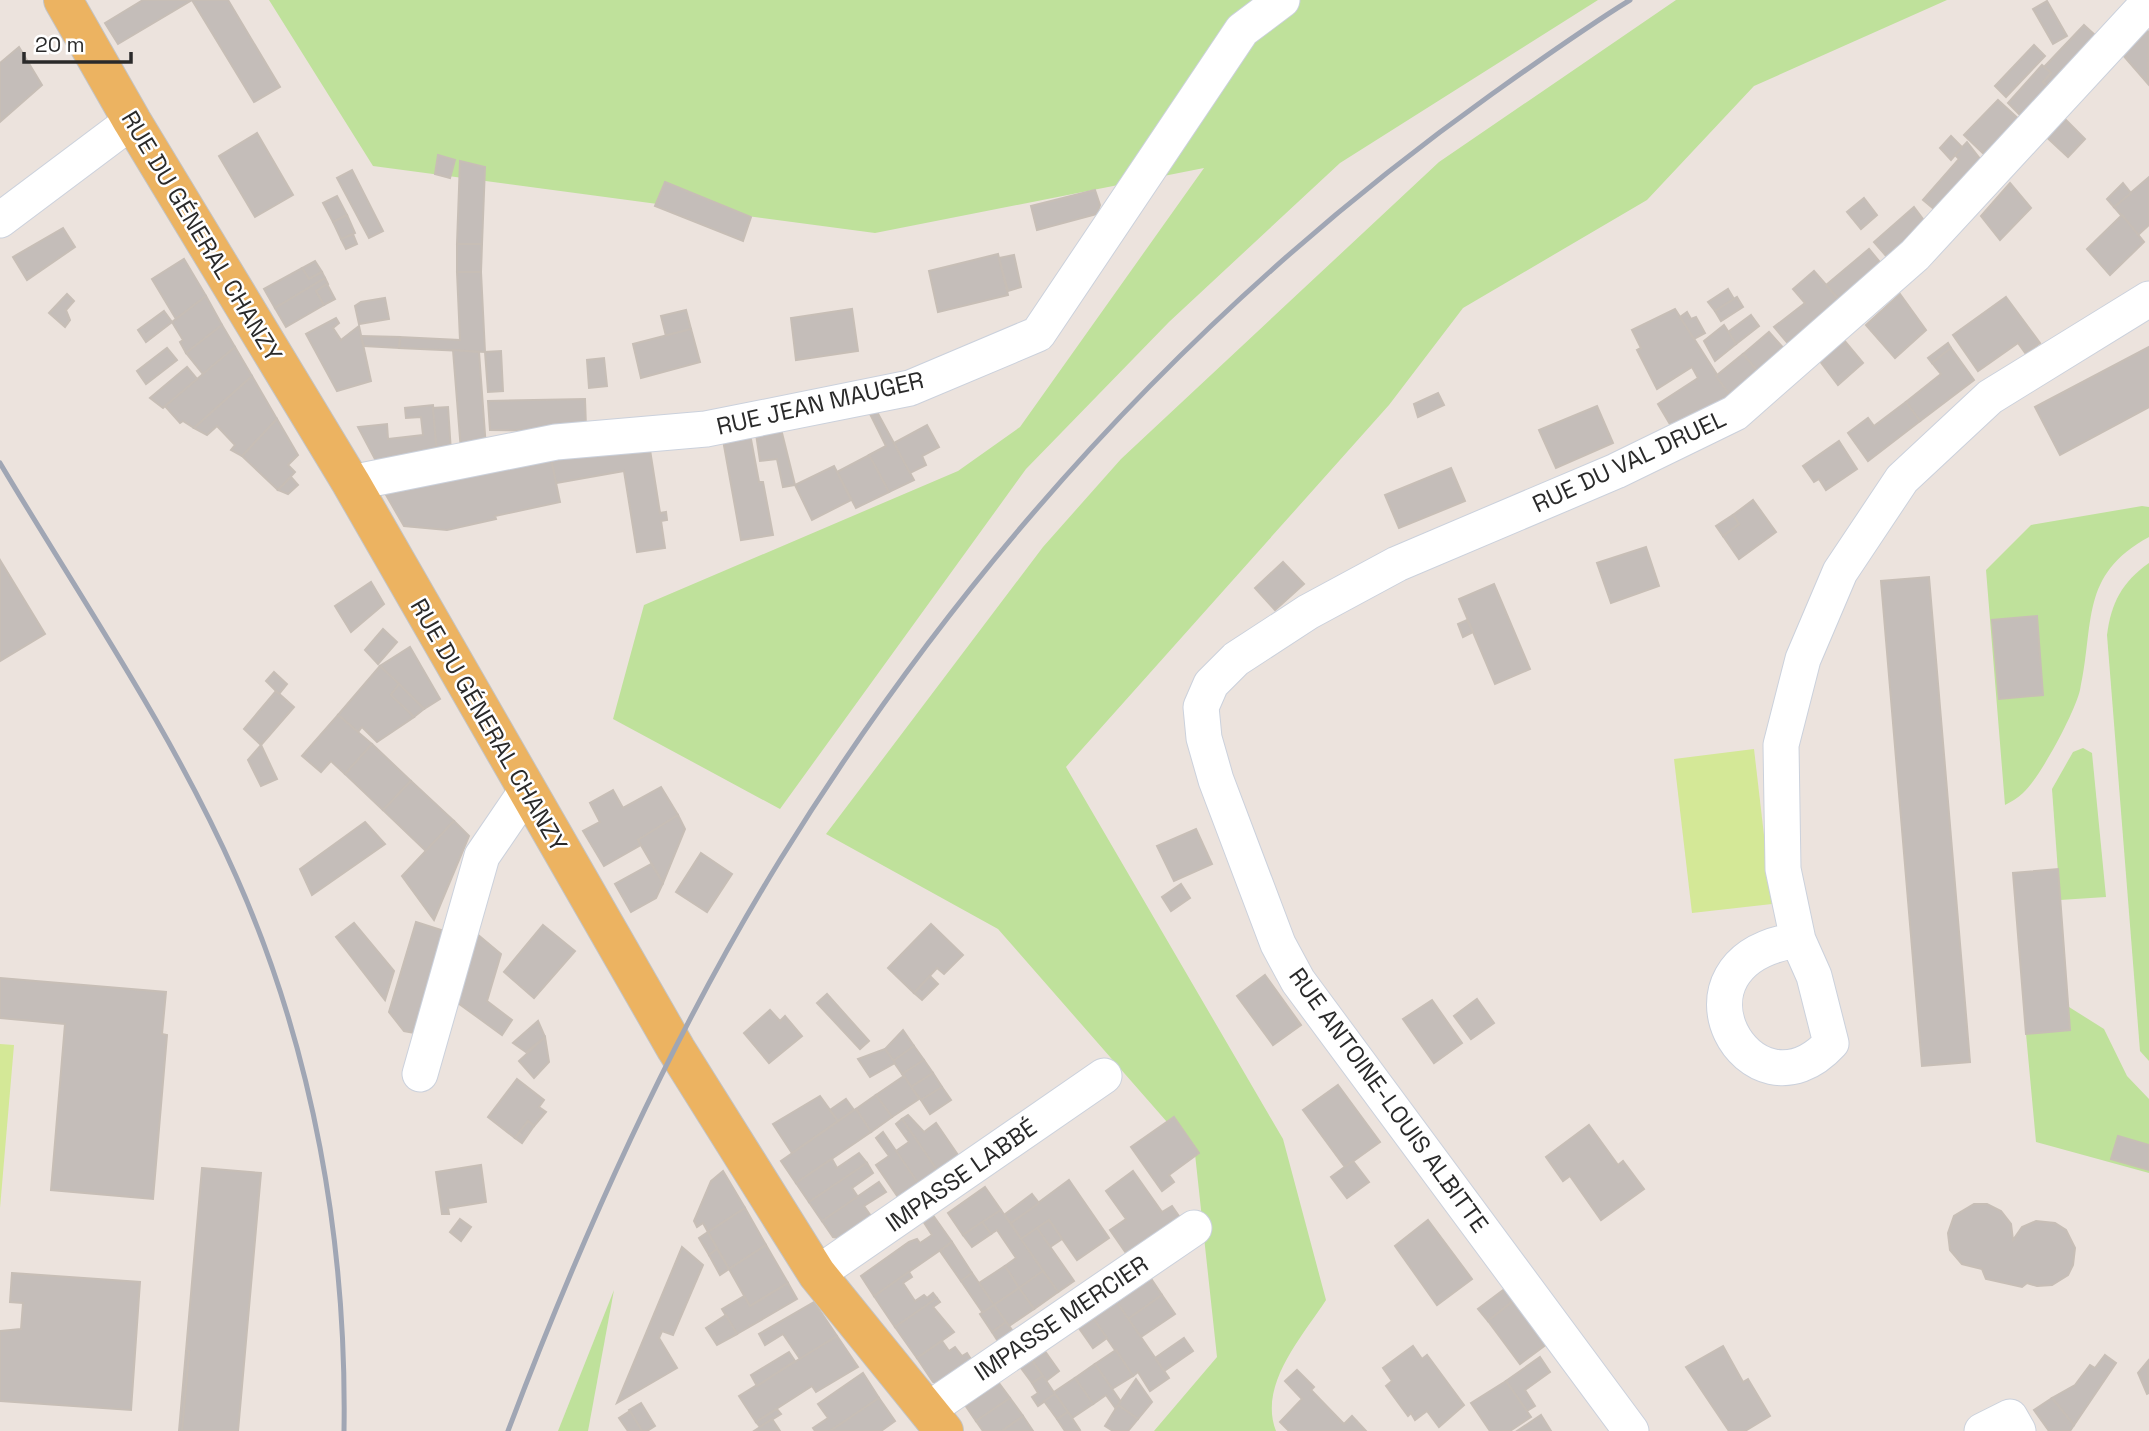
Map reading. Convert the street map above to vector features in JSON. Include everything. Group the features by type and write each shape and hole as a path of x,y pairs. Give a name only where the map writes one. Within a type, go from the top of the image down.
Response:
{"main road":[{"name":"RUE DU GÉNERAL CHANZY","path":"63,0 132,121 351,483 676,1049 817,1274 936,1420"}],"street":[{"name":"RUE JEAN MAUGER","path":"351,483 556,442 706,429 910,388 1038,334 1242,30 1282,0"},
{"name":"RUE DU VAL DRUEL","path":"1204,738 1201,707 1212,684 1236,659 1308,612 1397,564 1616,471 1735,413 1915,255 2149,2"},
{"path":"0,220 132,121"},
{"path":"1798,940 1783,869 1781,745 1803,659 1840,572 1902,479 1990,397 2149,299"},
{"name":"RUE ANTOINE-LOUIS ALBITTE","path":"1204,738 1216,780 1278,944 1298,981 1631,1431"},
{"path":"420,1074 482,856 527,790"},
{"name":"IMPASSE LABBÉ","path":"817,1274 1104,1076"},
{"name":"IMPASSE MERCIER","path":"936,1420 1194,1228"},
{"path":"1982,1431 2010,1417 2018,1431"}],"green space":[{"path":"269,0 1598,0 1340,163 1169,322 1026,469 780,809 613,719 644,605 958,471 1020,427 1204,168 875,233 373,166"},
{"path":"1676,0 1947,0 1754,86 1647,200 1463,308 1389,405 1066,767 1283,1139 1326,1300 1285,1362 1278,1379 1272,1414 1276,1431 1154,1431 1217,1357 1195,1154 998,929 826,834 1043,547 1121,459 1439,162"},
{"path":"2149,507 2149,537 2127,552 2100,584 2090,622 2077,700 2056,744 2030,785 2019,797 2005,805 1986,570 2031,525"},
{"path":"2149,563 2149,1061 2140,1051 2107,635 2111,613 2119,594"},
{"path":"2083,748 2092,753 2106,897 2060,900 2052,789 2073,752"},
{"path":"1754,749 1772,904 1692,913 1674,759"},
{"path":"2069,1007 2104,1029 2127,1076 2149,1099 2149,1173 2036,1142 2026,1034"},
{"path":"0,1044 14,1045 0,1208"},
{"path":"614,1290 588,1431 558,1431"}],"building":[{"path":"143,0 192,0 118,44 105,23"},
{"path":"192,0 228,0 280,87 254,102"},
{"path":"2047,1 2067,36 2053,44 2033,9"},
{"path":"2084,25 2095,35 2048,86 2043,82 2051,73 2044,67"},
{"path":"2145,29 2149,32 2148,84 2122,54"},
{"path":"2034,45 2045,56 2006,97 1995,86"},
{"path":"19,47 42,85 0,122 0,63"},
{"path":"2042,65 2051,73 2043,82 2051,90 2024,119 2008,103"},
{"path":"1998,100 2022,122 1988,158 1964,135"},
{"path":"2059,113 2085,139 2068,157 2041,132"},
{"path":"257,133 293,195 255,217 219,156"},
{"path":"1951,136 1962,147 1951,160 1940,148"},
{"path":"1967,142 1984,164 1940,214 1923,200 1959,159 1955,155"},
{"path":"438,155 455,160 450,178 435,174"},
{"path":"460,161 485,167 482,244 457,244"},
{"path":"352,170 383,231 369,238 337,178"},
{"path":"2149,177 2149,225 2138,235 2114,207"},
{"path":"665,182 751,217 743,241 655,206"},
{"path":"2010,183 2031,208 2000,240 1981,216"},
{"path":"2123,183 2131,193 2114,207 2107,199"},
{"path":"1095,190 1100,205 1097,214 1037,230 1031,206"},
{"path":"337,196 347,215 333,222 323,203"},
{"path":"1864,198 1877,215 1861,229 1847,212"},
{"path":"1914,207 1926,223 1887,257 1874,242"},
{"path":"347,215 355,233 341,239 333,222"},
{"path":"2122,215 2144,242 2110,275 2087,249"},
{"path":"63,228 75,247 27,280 13,257"},
{"path":"353,234 357,244 346,249 341,239"},
{"path":"457,244 482,244 481,272 457,272"},
{"path":"1869,249 1883,266 1841,302 1826,285"},
{"path":"998,254 1008,295 938,312 929,271"},
{"path":"1014,255 1021,287 1008,291 999,258"},
{"path":"184,259 206,296 176,319 152,279"},
{"path":"315,261 322,272 309,279 302,268"},
{"path":"302,268 309,279 322,272 325,278 275,308 264,289"},
{"path":"1814,271 1841,302 1791,347 1774,327 1805,303 1793,289"},
{"path":"457,272 481,272 485,352 399,348 400,337 460,340"},
{"path":"325,278 328,284 316,291 324,305 286,327 275,308"},
{"path":"327,284 335,299 324,305 316,291"},
{"path":"1728,289 1734,299 1715,311 1708,302"},
{"path":"67,294 74,301 66,310 70,320 65,327 49,313"},
{"path":"1900,294 1926,330 1895,358 1866,325"},
{"path":"206,296 222,325 186,353 180,342 183,340 172,322"},
{"path":"1737,297 1743,307 1721,321 1715,311"},
{"path":"2006,297 2040,343 2026,354 2018,343 1978,371 1953,335"},
{"path":"385,298 389,319 359,324 355,306 361,302"},
{"path":"852,309 858,351 796,360 791,318"},
{"path":"1675,309 1732,398 1698,421 1693,413 1671,426 1658,404 1698,378 1692,367 1657,389 1637,350 1641,348 1632,330"},
{"path":"686,310 691,329 666,336 661,316"},
{"path":"164,311 172,322 146,342 138,330"},
{"path":"1687,312 1691,319 1696,317 1705,333 1694,339 1680,317"},
{"path":"1751,315 1759,326 1736,344 1728,332"},
{"path":"336,318 339,323 333,328 341,340 359,326 371,381 337,391 306,334"},
{"path":"222,325 235,347 203,374 186,353"},
{"path":"1724,325 1736,344 1715,361 1704,341"},
{"path":"691,329 700,362 641,378 633,344"},
{"path":"1769,332 1786,351 1760,374 1743,354"},
{"path":"361,336 400,337 399,348 364,346"},
{"path":"1843,339 1863,363 1838,385 1819,360"},
{"path":"1948,343 1951,348 1932,363 1928,358"},
{"path":"235,347 252,376 194,428 183,421 180,423 165,406"},
{"path":"2149,347 2149,407 2060,455 2035,407"},
{"path":"167,348 177,360 146,384 137,371"},
{"path":"1951,348 1974,380 1920,421 1906,402 1941,374 1932,363"},
{"path":"453,350 479,352 486,448 461,451"},
{"path":"501,351 503,391 488,392 485,352"},
{"path":"1743,354 1760,374 1732,398 1716,376"},
{"path":"604,358 607,386 589,388 587,360"},
{"path":"187,367 197,379 163,408 150,398"},
{"path":"252,376 277,419 242,456 231,450 235,445 217,426 207,435 194,428"},
{"path":"1438,393 1444,405 1418,417 1414,404"},
{"path":"585,399 586,427 555,431 490,430 488,401"},
{"path":"1906,402 1920,421 1868,461 1848,433 1868,418 1874,426"},
{"path":"433,405 437,454 376,461 358,427 387,424 388,439 423,435 421,417 406,418 405,408"},
{"path":"1597,406 1613,443 1556,468 1539,430"},
{"path":"448,407 451,452 437,454 433,408"},
{"path":"876,410 914,480 889,492 869,455 886,446 869,412"},
{"path":"277,419 298,455 288,465 295,472 278,490 242,456"},
{"path":"927,425 939,447 922,456 926,465 910,473 894,443"},
{"path":"781,429 795,485 783,487 777,459 760,461 756,434"},
{"path":"750,434 773,535 741,540 723,440"},
{"path":"1839,441 1857,469 1826,490 1819,479 1814,482 1803,466"},
{"path":"650,450 660,513 666,512 667,520 661,521 665,548 637,552 624,471 556,483 551,459"},
{"path":"869,455 889,492 856,508 837,472"},
{"path":"551,459 560,502 447,530 404,526 386,495 389,487"},
{"path":"834,466 851,500 812,520 795,485"},
{"path":"1451,468 1465,501 1399,528 1385,495"},
{"path":"291,477 298,485 288,494 278,490"},
{"path":"1753,500 1776,532 1739,559 1723,536 1739,524 1733,515"},
{"path":"1733,515 1739,524 1723,536 1716,526"},
{"path":"1646,547 1659,586 1611,603 1597,563"},
{"path":"0,560 45,634 0,661"},
{"path":"1283,562 1304,584 1275,610 1255,588"},
{"path":"1929,577 1970,1062 1922,1066 1881,581"},
{"path":"371,582 384,604 351,632 335,606"},
{"path":"1494,584 1530,669 1495,684 1459,599"},
{"path":"2037,616 2043,695 1999,699 1992,620"},
{"path":"1467,620 1473,632 1463,637 1458,624"},
{"path":"383,629 397,642 378,664 365,650"},
{"path":"410,647 440,699 424,709 380,666"},
{"path":"380,666 399,684 391,695 414,717 377,742 362,727 358,732 338,715"},
{"path":"274,672 287,684 279,694 266,681"},
{"path":"399,684 424,709 414,717 391,695"},
{"path":"276,691 294,707 261,745 244,729"},
{"path":"338,715 372,744 345,774 331,761 321,772 302,756"},
{"path":"372,744 411,781 383,810 345,774"},
{"path":"261,745 277,779 261,786 248,760"},
{"path":"411,781 454,821 426,851 383,810"},
{"path":"661,787 678,815 638,840 641,845 604,866 583,831 600,822 590,803 613,790 623,808"},
{"path":"678,815 685,829 663,883 638,840"},
{"path":"454,821 469,836 434,920 402,876"},
{"path":"365,822 385,844 312,895 300,869"},
{"path":"1196,829 1212,864 1174,881 1157,846"},
{"path":"701,853 732,874 707,912 676,892"},
{"path":"651,864 663,883 656,898 631,912 615,884"},
{"path":"2058,869 2070,1030 2026,1034 2013,873"},
{"path":"1181,884 1190,898 1171,911 1162,897"},
{"path":"416,922 444,931 415,1033 404,1031 389,1012"},
{"path":"354,923 394,971 385,1000 336,937"},
{"path":"931,924 963,955 944,974 937,968 914,993 888,968"},
{"path":"543,925 575,951 534,998 504,972"},
{"path":"477,934 501,954 487,1001 512,1020 502,1035 458,1003"},
{"path":"1265,975 1301,1025 1273,1045 1237,996"},
{"path":"930,976 938,984 922,1000 914,993"},
{"path":"0,978 166,992 162,1034 167,1035 153,1199 51,1190 65,1024 0,1018"},
{"path":"827,994 869,1041 860,1049 817,1003"},
{"path":"1477,999 1494,1023 1471,1039 1454,1016"},
{"path":"1432,1000 1462,1043 1434,1063 1403,1019"},
{"path":"770,1010 780,1021 785,1016 802,1036 769,1063 744,1033"},
{"path":"538,1021 545,1037 526,1052 513,1043"},
{"path":"903,1030 914,1046 893,1061 885,1049"},
{"path":"545,1037 549,1062 534,1078 519,1061"},
{"path":"914,1046 924,1060 902,1074 893,1061"},
{"path":"885,1049 895,1063 870,1077 858,1059"},
{"path":"924,1060 933,1073 911,1087 902,1074"},
{"path":"933,1073 942,1087 921,1100 911,1087"},
{"path":"904,1076 919,1099 892,1117 876,1095"},
{"path":"517,1079 544,1100 539,1107 546,1112 534,1126 528,1121 515,1138 488,1117"},
{"path":"1338,1085 1380,1142 1345,1167 1303,1110"},
{"path":"942,1087 951,1100 930,1114 921,1100"},
{"path":"876,1095 892,1117 871,1132 856,1109"},
{"path":"820,1096 838,1121 792,1153 773,1124"},
{"path":"846,1099 854,1110 838,1121 830,1110"},
{"path":"856,1109 871,1132 796,1183 781,1161"},
{"path":"908,1115 924,1132 936,1123 960,1158 939,1173 902,1119"},
{"path":"1174,1117 1199,1153 1169,1175 1174,1182 1162,1191 1131,1147"},
{"path":"902,1119 939,1173 920,1186 896,1151 909,1142 896,1124"},
{"path":"528,1121 534,1126 522,1143 515,1138"},
{"path":"1589,1125 1618,1165 1623,1161 1644,1189 1601,1220 1570,1176 1563,1181 1546,1157"},
{"path":"883,1132 920,1186 900,1200 876,1165 889,1156 876,1138"},
{"path":"2118,1136 2149,1145 2149,1170 2111,1159"},
{"path":"859,1153 867,1163 809,1202 796,1183 832,1159 837,1168"},
{"path":"1353,1161 1369,1182 1347,1198 1331,1177"},
{"path":"867,1163 873,1173 852,1188 858,1197 822,1221 809,1202"},
{"path":"481,1165 486,1202 448,1208 449,1214 442,1214 436,1172"},
{"path":"202,1168 261,1173 238,1431 182,1431"},
{"path":"723,1171 745,1208 708,1232 703,1223 697,1227 694,1221 711,1181"},
{"path":"1133,1171 1162,1212 1172,1206 1181,1219 1145,1247 1142,1242 1126,1253 1110,1230 1126,1219 1106,1191"},
{"path":"1069,1180 1109,1238 1077,1260 1049,1220 1021,1239 1011,1223"},
{"path":"879,1182 886,1192 864,1206 873,1219 844,1239 833,1237 822,1221"},
{"path":"985,1187 1001,1210 963,1235 948,1213"},
{"path":"1032,1194 1039,1203 1011,1223 1004,1215"},
{"path":"1974,1204 1987,1204 2001,1211 2011,1224 2013,1240 2022,1227 2036,1221 2055,1223 2066,1230 2075,1248 2073,1265 2068,1275 2052,1285 2037,1286 2027,1283 2022,1287 1986,1279 1982,1269 1962,1264 1950,1250 1948,1233 1954,1216"},
{"path":"745,1208 766,1245 729,1269 708,1232"},
{"path":"1001,1210 1043,1271 1019,1288 1005,1266 1016,1258 997,1230 991,1234 982,1222"},
{"path":"930,1211 952,1242 874,1296 861,1276 909,1242 917,1239 920,1243 932,1235 921,1218"},
{"path":"460,1219 471,1227 461,1241 450,1232"},
{"path":"1049,1220 1062,1239 1050,1247 1037,1228"},
{"path":"1428,1220 1472,1279 1437,1305 1395,1246"},
{"path":"982,1222 991,1234 972,1247 963,1235"},
{"path":"1037,1228 1074,1281 1058,1292 1021,1239"},
{"path":"708,1232 717,1249 709,1255 699,1238"},
{"path":"952,1242 972,1273 961,1281 940,1251"},
{"path":"766,1245 788,1283 750,1306 729,1269"},
{"path":"682,1247 703,1265 673,1335 662,1331 659,1338 677,1368 617,1403"},
{"path":"717,1249 729,1269 720,1275 709,1255"},
{"path":"1005,1266 1019,1288 994,1305 979,1283"},
{"path":"1043,1271 1058,1292 1034,1309 1019,1288"},
{"path":"909,1272 912,1277 903,1283 915,1301 924,1295 927,1298 933,1293 937,1298 895,1327 874,1296"},
{"path":"12,1273 140,1282 131,1410 0,1401 0,1331 21,1329 23,1303 10,1302"},
{"path":"972,1273 994,1305 983,1313 961,1281"},
{"path":"1148,1274 1162,1295 1128,1319 1114,1298"},
{"path":"788,1283 797,1299 737,1334 722,1309 744,1296 750,1306"},
{"path":"1019,1288 1034,1309 1009,1326 994,1305"},
{"path":"1506,1288 1515,1300 1488,1321 1478,1309"},
{"path":"1162,1295 1175,1314 1141,1337 1128,1319"},
{"path":"1518,1297 1551,1341 1520,1364 1488,1321"},
{"path":"937,1298 940,1302 933,1307 954,1332 917,1358 895,1327"},
{"path":"1114,1298 1169,1378 1150,1391 1138,1372 1133,1376 1090,1314"},
{"path":"814,1302 837,1336 800,1359 783,1334 765,1345 759,1334"},
{"path":"994,1305 1006,1322 992,1332 980,1314"},
{"path":"1090,1314 1107,1338 1093,1348 1076,1324"},
{"path":"726,1315 737,1334 717,1345 706,1328"},
{"path":"1006,1322 1016,1335 1001,1346 992,1332"},
{"path":"837,1336 858,1367 816,1392 812,1386 756,1422 739,1396"},
{"path":"1184,1338 1193,1351 1164,1371 1155,1358"},
{"path":"942,1341 949,1351 955,1347 962,1356 967,1353 974,1364 944,1385 933,1382 917,1358"},
{"path":"1413,1346 1422,1359 1427,1355 1464,1405 1439,1427 1427,1411 1415,1420 1411,1413 1408,1416 1386,1386 1392,1381 1383,1368"},
{"path":"1723,1346 1743,1382 1748,1379 1770,1416 1745,1431 1729,1431 1686,1367"},
{"path":"1042,1347 1059,1371 1046,1381 1029,1356"},
{"path":"1116,1350 1133,1376 1112,1389 1095,1364"},
{"path":"186,1351 189,1351 182,1431 179,1431"},
{"path":"789,1352 795,1361 757,1386 751,1375"},
{"path":"2105,1355 2116,1363 2074,1425 2052,1398 2075,1385 2090,1365 2095,1368"},
{"path":"1029,1356 1043,1376 1032,1383 1018,1364"},
{"path":"1540,1357 1550,1372 1525,1390 1535,1406 1527,1411 1506,1381"},
{"path":"2148,1361 2149,1393 2147,1394 2138,1373"},
{"path":"1095,1364 1121,1402 1116,1409 1106,1395 1093,1404 1075,1378"},
{"path":"1297,1370 1314,1387 1311,1390 1344,1424 1352,1416 1366,1431 1289,1431 1280,1422 1302,1399 1285,1381"},
{"path":"863,1373 879,1398 830,1431 815,1431 813,1428 828,1418 818,1404"},
{"path":"1043,1376 1055,1394 1038,1406 1032,1397 1038,1393 1032,1383"},
{"path":"1075,1378 1093,1404 1072,1418 1054,1392"},
{"path":"996,1379 1010,1398 976,1421 963,1402"},
{"path":"1136,1379 1152,1402 1138,1419 1118,1405"},
{"path":"1506,1381 1531,1417 1510,1431 1490,1431 1471,1403"},
{"path":"1055,1394 1068,1412 1057,1419 1044,1401"},
{"path":"879,1398 895,1421 881,1431 830,1431"},
{"path":"1010,1398 1023,1416 1002,1431 983,1431 976,1421"},
{"path":"2052,1398 2074,1425 2070,1431 2049,1431 2034,1410"},
{"path":"641,1403 655,1426 647,1431 642,1431 629,1410"},
{"path":"1118,1405 1138,1419 1128,1431 1113,1431 1105,1426"},
{"path":"777,1409 781,1414 760,1427 756,1422"},
{"path":"630,1411 642,1431 628,1431 619,1418"},
{"path":"1068,1412 1080,1430 1065,1431 1057,1419"},
{"path":"1541,1415 1551,1431 1517,1431"},
{"path":"1023,1416 1033,1431 1002,1431"},
{"path":"772,1419 780,1431 754,1431"}],"railway":[{"path":"508,1431 566,1284 630,1139 702,997 780,860 852,749 929,642 1011,539 1097,441 1189,347 1285,258 1386,174 1492,94 1630,0"},
{"path":"0,463 184,769 236,876 263,942 286,1009 320,1148 339,1289 344,1431"}]}
